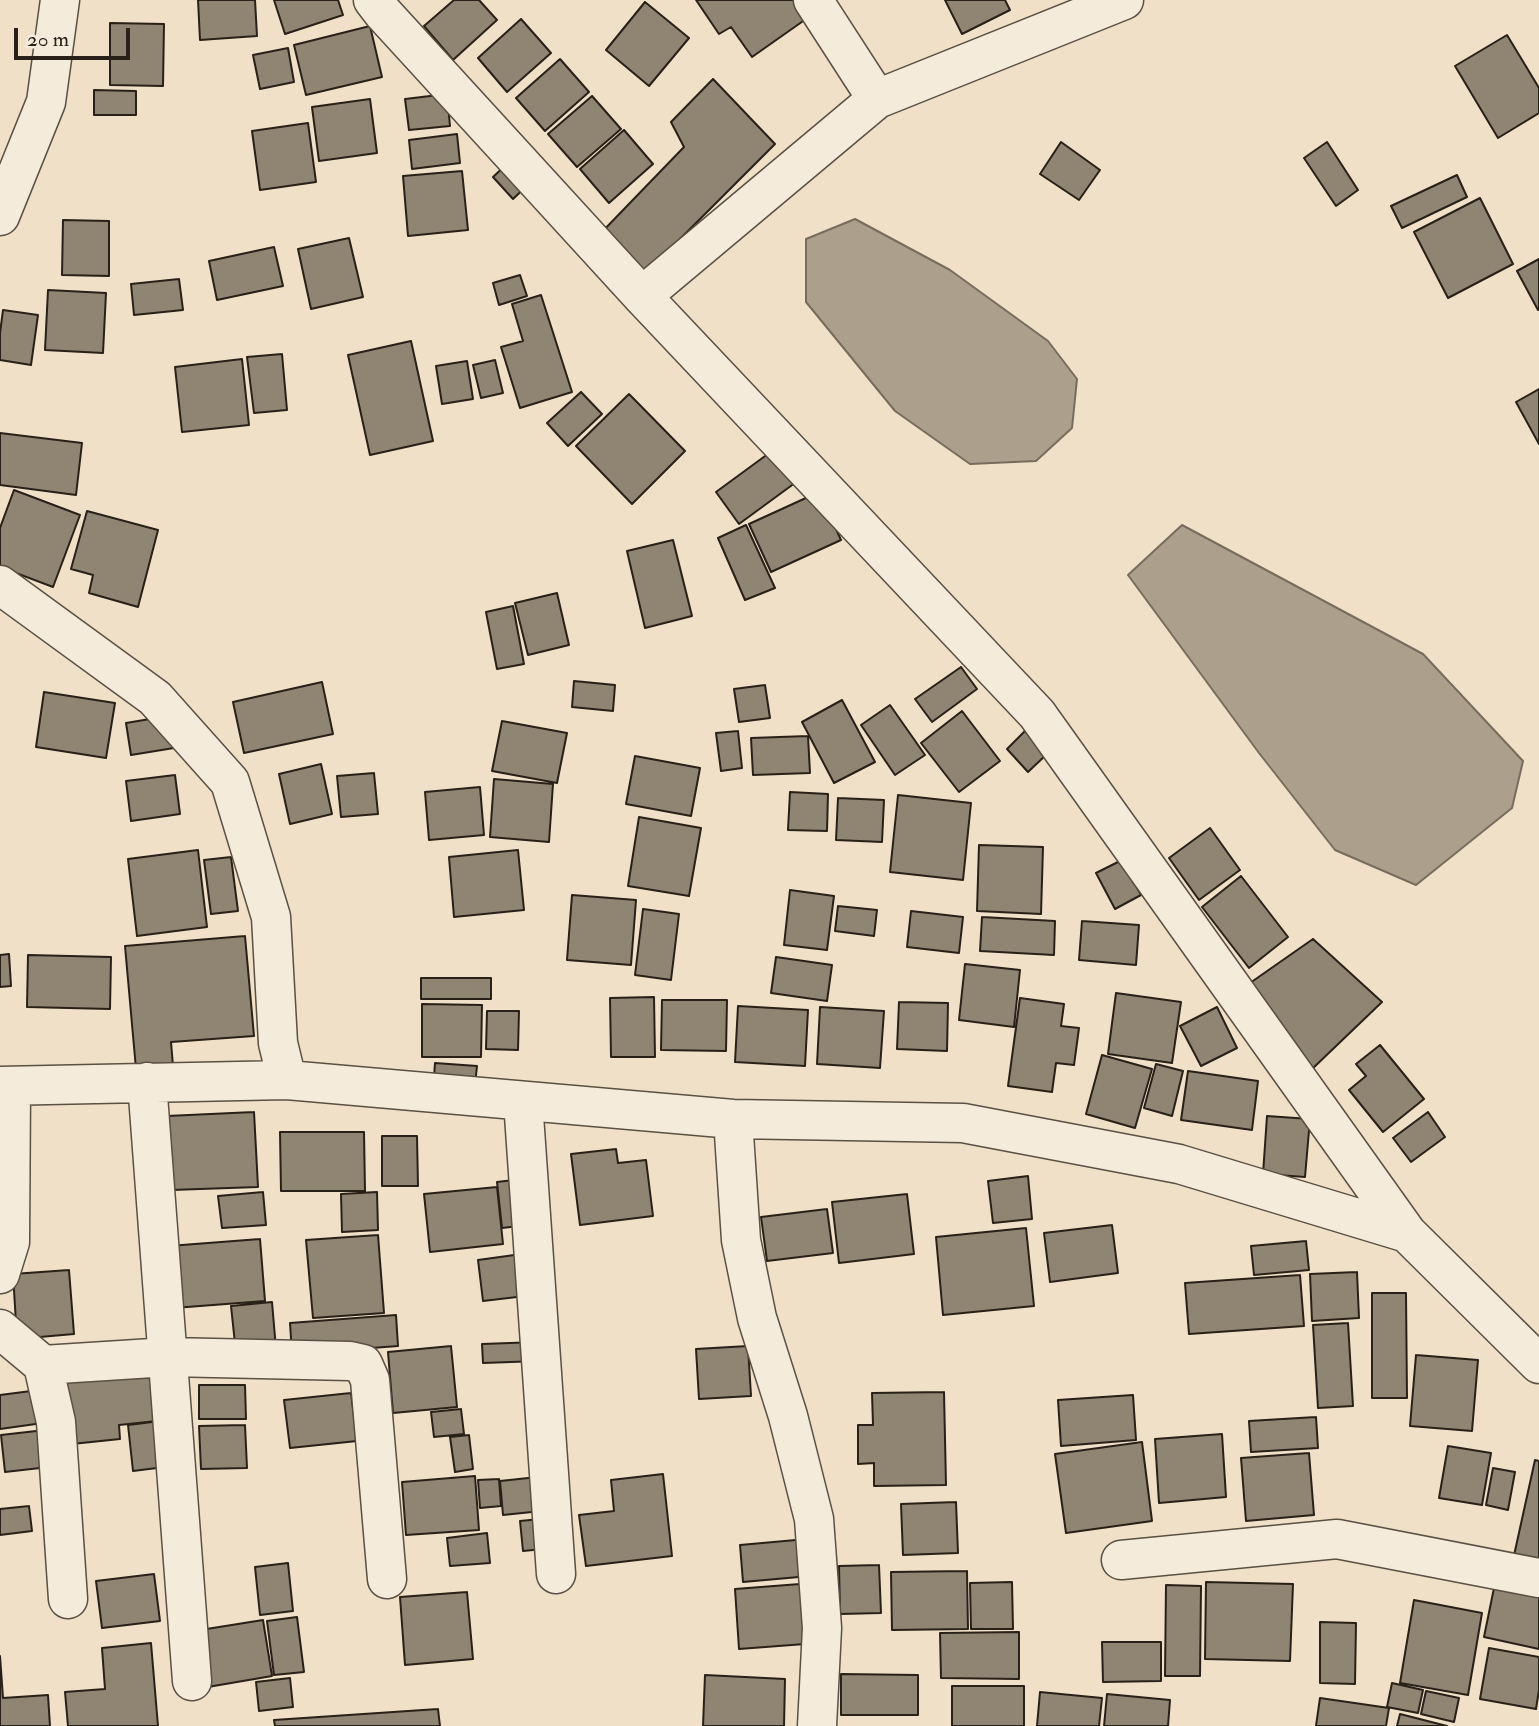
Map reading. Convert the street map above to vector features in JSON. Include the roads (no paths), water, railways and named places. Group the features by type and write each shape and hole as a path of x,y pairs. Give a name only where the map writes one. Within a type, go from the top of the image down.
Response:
{"street":[{"path":"0,216 46,102 60,0"},
{"path":"373,0 642,296 1037,714 1407,1233 1539,1364"},
{"path":"813,0 877,99"},
{"path":"642,296 877,99 1124,0"},
{"path":"0,137 46,102"},
{"path":"0,585 155,698 230,782 271,917 278,1043 287,1080"},
{"path":"0,1274 10,1242 5,1086 287,1080 733,1119 963,1123 1179,1164 1407,1233"},
{"path":"147,1083 192,1681"},
{"path":"523,1101 556,1574"},
{"path":"733,1119 741,1240 757,1318 788,1416 814,1519 822,1628 817,1726"},
{"path":"0,1329 43,1365 56,1422 68,1599"},
{"path":"43,1365 168,1357 349,1361 363,1364 370,1380 387,1580"},
{"path":"1121,1560 1337,1539 1539,1578"}]}
